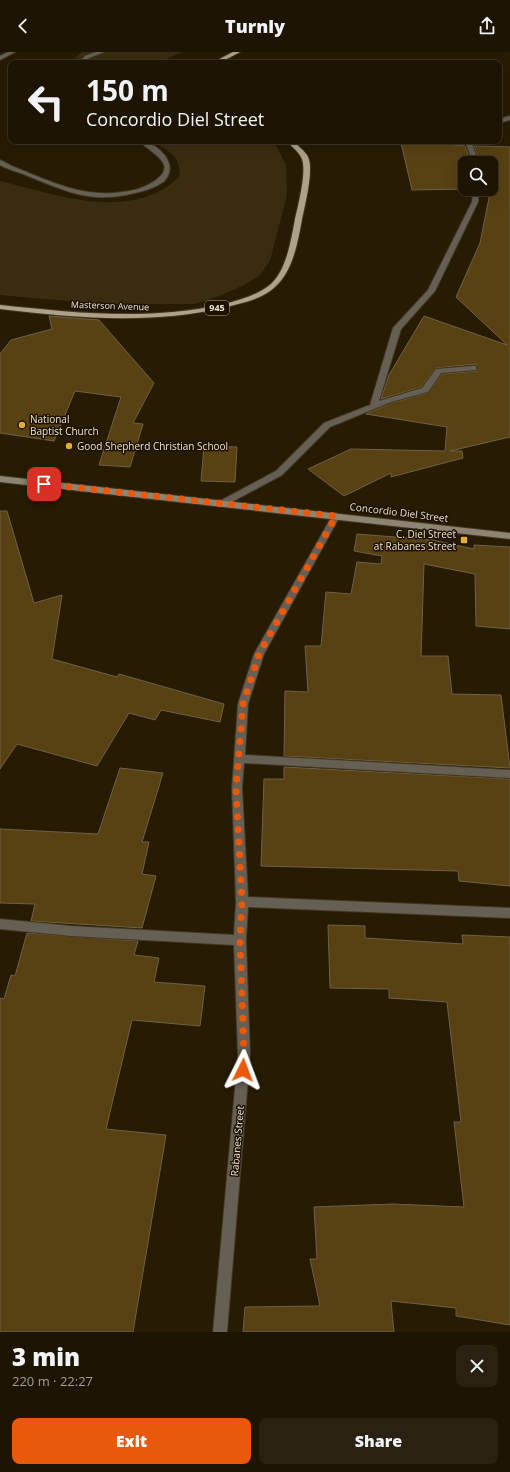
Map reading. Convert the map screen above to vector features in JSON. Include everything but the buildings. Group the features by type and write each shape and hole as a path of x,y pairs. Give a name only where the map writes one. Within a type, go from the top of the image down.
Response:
{"main road":[{"path":"221,60 237,52"},
{"name":"Masterson Avenue","path":"0,307 99,316 156,316 214,309 262,293 276,282 285,268 291,251 308,170 305,158 293,144"},
{"name":"Concordio Diel Street","path":"0,478 510,536"}],"street":[{"path":"0,58 12,52"},
{"path":"84,60 87,57 102,52"},
{"path":"0,162 74,192 113,196 130,193 155,184 164,177 167,171 167,163 161,156 146,144"},
{"path":"469,144 473,156"},
{"path":"373,406 397,328 431,291 475,202 475,196"},
{"path":"223,503 279,473 327,425 373,406 425,390 439,371 473,368"},
{"name":"Rabanes Street","path":"220,1332 244,1055 240,940 242,902 236,788 243,704 259,654 336,516"},
{"path":"239,759 510,774"},
{"path":"242,902 510,913"},
{"path":"0,924 71,931 240,940"}],"shaded area":[{"path":"82,52 183,52 163,60 73,60"},
{"path":"156,144 273,144 277,147 286,165 287,195 270,261 259,276 222,295 195,304 102,304 0,295 0,181 80,200 121,202 141,198 163,190 180,176 178,163 168,151"}],"place":[{"name":"National Baptist Church","path":"22,425"},
{"name":"Good Shepherd Christian School","path":"69,446"},
{"name":"C. Diel Street at Rabanes Street","path":"464,540"}],"route":[{"path":"44,484 336,516 259,654 243,704 236,788 242,902 240,940 244,1055 243,1070"}]}
